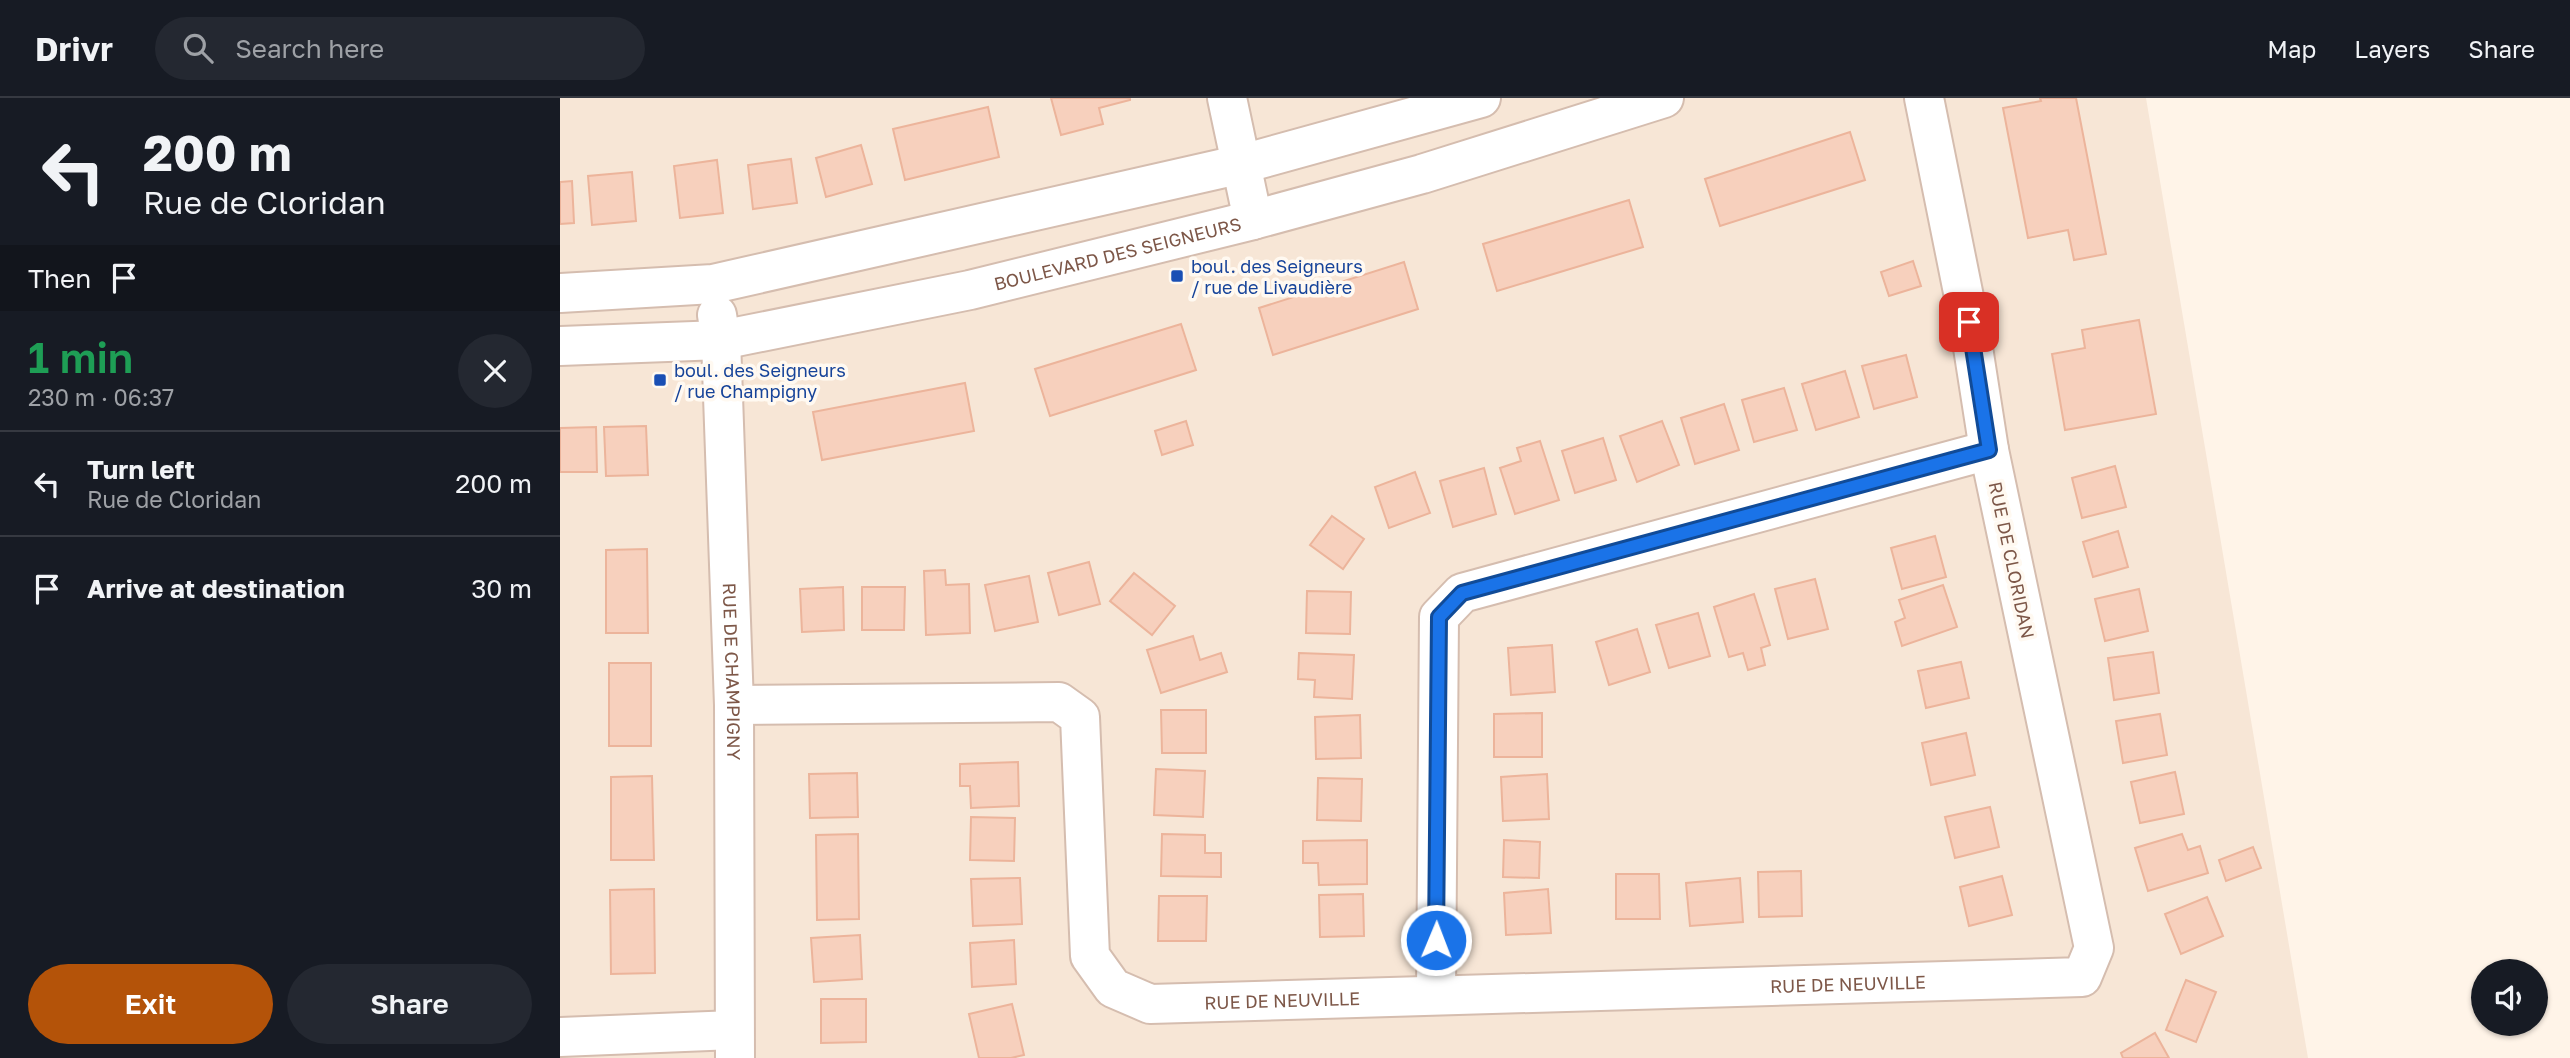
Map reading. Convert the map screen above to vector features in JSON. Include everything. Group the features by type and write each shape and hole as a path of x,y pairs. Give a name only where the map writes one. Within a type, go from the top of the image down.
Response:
{"street":[{"path":"1227,98 1253,220"},
{"path":"560,293 713,285 1242,164 1481,98"},
{"name":"BOULEVARD DES SEIGNEURS","path":"560,346 721,340 970,290 1253,220 1422,174 1664,98"},
{"name":"RUE DE CLORIDAN","path":"1924,98 1969,322 1989,450 2094,948 2082,977"},
{"name":"RUE DE CHAMPIGNY","path":"713,285 721,340 734,705 735,1044"},
{"path":"1436,994 1439,617 1462,593 1989,450"},
{"name":"RUE DE NEUVILLE","path":"734,705 1059,702 1080,717 1090,956 1113,988 1150,1004 2082,977"},
{"path":"560,1037 735,1044"}],"shaded area":[{"path":"560,98 2146,98 2308,1058 560,1058"}],"building":[{"path":"1051,98 1130,100 1099,108 1103,124 1061,135"},
{"path":"2040,98 2076,98 2106,254 2074,260 2068,230 2028,238 2003,108 2041,101"},
{"path":"988,107 999,157 905,180 893,129"},
{"path":"1850,132 1865,180 1720,226 1705,179"},
{"path":"861,145 872,184 826,197 816,158"},
{"path":"791,159 797,203 753,209 748,165"},
{"path":"717,160 723,213 680,218 674,166"},
{"path":"632,172 636,221 592,225 588,176"},
{"path":"572,181 574,223 560,224 560,182"},
{"path":"1629,200 1643,247 1497,291 1483,244"},
{"path":"1913,261 1921,286 1889,296 1881,272"},
{"path":"1404,262 1418,309 1273,355 1259,308"},
{"path":"2139,320 2156,414 2065,430 2052,354 2085,348 2082,330"},
{"path":"1181,324 1196,370 1050,416 1035,369"},
{"path":"1906,355 1917,397 1874,409 1862,366"},
{"path":"1845,371 1859,417 1816,430 1802,384"},
{"path":"965,383 974,431 822,460 813,412"},
{"path":"1784,388 1797,430 1754,442 1742,400"},
{"path":"1724,404 1739,450 1695,464 1681,418"},
{"path":"1186,421 1193,445 1162,455 1155,431"},
{"path":"1662,421 1679,465 1637,482 1620,436"},
{"path":"646,426 648,475 606,476 604,427"},
{"path":"596,427 597,472 560,472 560,428"},
{"path":"1603,438 1616,480 1575,493 1562,451"},
{"path":"1540,441 1559,500 1515,514 1500,468 1521,461 1517,448"},
{"path":"2115,466 2126,507 2082,518 2072,478"},
{"path":"1484,468 1496,514 1453,527 1440,481"},
{"path":"1415,472 1430,513 1389,528 1375,487"},
{"path":"1332,516 1364,539 1343,569 1310,545"},
{"path":"2118,531 2128,567 2093,577 2083,542"},
{"path":"1935,536 1946,577 1902,589 1891,548"},
{"path":"647,549 648,633 606,633 606,550"},
{"path":"1089,562 1100,604 1059,615 1048,573"},
{"path":"945,570 946,585 969,584 970,633 926,635 924,571"},
{"path":"1134,573 1175,606 1152,635 1110,601"},
{"path":"1029,576 1038,622 995,631 985,585"},
{"path":"1815,579 1828,629 1788,639 1775,589"},
{"path":"1943,585 1957,627 1902,646 1895,622 1905,618 1899,600"},
{"path":"843,587 844,630 802,632 800,589"},
{"path":"862,587 905,587 904,630 862,630"},
{"path":"2139,589 2148,631 2105,641 2095,599"},
{"path":"1307,591 1351,592 1350,634 1306,633"},
{"path":"1754,594 1770,645 1761,648 1765,665 1748,670 1743,653 1729,657 1714,607"},
{"path":"1698,613 1710,656 1669,668 1656,625"},
{"path":"1637,629 1650,672 1609,685 1596,642"},
{"path":"1193,636 1200,660 1221,653 1227,672 1161,693 1147,650"},
{"path":"1552,645 1555,692 1511,695 1508,648"},
{"path":"2153,652 2159,693 2114,700 2108,658"},
{"path":"1299,653 1354,655 1352,699 1314,697 1315,680 1298,679"},
{"path":"1961,662 1969,698 1926,708 1918,671"},
{"path":"609,663 651,663 651,746 609,746"},
{"path":"1161,710 1206,710 1206,753 1162,753"},
{"path":"1542,713 1542,757 1494,757 1494,714"},
{"path":"2160,714 2167,755 2123,763 2116,721"},
{"path":"1360,715 1361,758 1316,759 1315,717"},
{"path":"1966,733 1975,775 1931,785 1922,743"},
{"path":"1018,762 1019,806 971,808 970,786 960,786 960,764"},
{"path":"1156,769 1205,771 1203,817 1154,815"},
{"path":"2175,772 2184,814 2140,823 2131,782"},
{"path":"857,773 858,817 810,818 809,774"},
{"path":"1547,774 1549,819 1503,821 1501,777"},
{"path":"652,776 654,860 611,860 611,777"},
{"path":"1318,778 1362,779 1361,821 1317,820"},
{"path":"1990,807 1999,847 1955,858 1945,817"},
{"path":"971,817 1015,818 1014,861 970,860"},
{"path":"858,834 859,919 817,920 816,835"},
{"path":"1162,834 1205,835 1205,853 1221,853 1221,877 1161,876"},
{"path":"2182,834 2188,850 2200,846 2208,873 2148,891 2135,848"},
{"path":"1367,840 1367,884 1319,885 1318,863 1303,863 1303,841"},
{"path":"1504,840 1540,842 1539,878 1503,877"},
{"path":"2253,847 2261,868 2226,881 2219,860"},
{"path":"1801,871 1802,916 1759,917 1758,872"},
{"path":"1616,874 1659,874 1660,919 1616,919"},
{"path":"2002,876 2012,915 1969,926 1960,887"},
{"path":"1020,878 1022,924 973,926 971,879"},
{"path":"1740,878 1743,922 1690,926 1686,883"},
{"path":"654,889 655,973 611,974 610,890"},
{"path":"1548,889 1551,933 1506,935 1504,893"},
{"path":"1363,894 1364,936 1320,937 1319,895"},
{"path":"1159,896 1207,896 1206,941 1158,941"},
{"path":"2207,897 2223,936 2181,954 2165,914"},
{"path":"860,935 862,979 814,982 811,938"},
{"path":"1014,940 1016,984 972,987 970,943"},
{"path":"2186,980 2216,992 2196,1042 2166,1030"},
{"path":"821,999 866,999 866,1042 821,1043"},
{"path":"1012,1004 1024,1055 1011,1058 979,1058 969,1014"},
{"path":"2155,1033 2169,1058 2123,1058 2121,1053"}],"place":[{"name":"boul. des Seigneurs / rue de Livaudière","path":"1177,276"},
{"name":"boul. des Seigneurs / rue Champigny","path":"660,380"}],"route":[{"path":"1436,940 1439,617 1462,593 1989,450 1969,322"}]}
